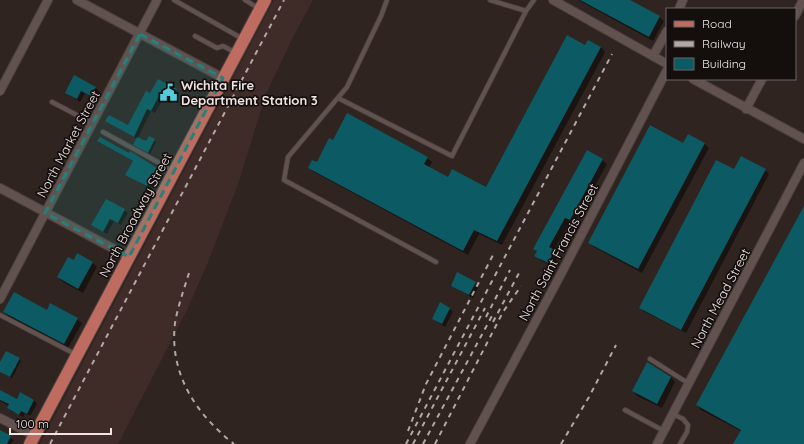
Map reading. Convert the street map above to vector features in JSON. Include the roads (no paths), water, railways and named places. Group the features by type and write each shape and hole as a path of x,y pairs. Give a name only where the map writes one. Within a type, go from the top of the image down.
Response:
{"main road":[{"name":"North Broadway Street","path":"32,440 262,4"}],"street":[{"path":"0,91 48,0"},
{"path":"76,0 223,78"},
{"name":"North Market Street","path":"0,299 157,0"},
{"path":"796,14 803,0"},
{"path":"556,1 666,63"},
{"path":"653,56 666,33"},
{"name":"North Saint Francis Street","path":"470,444 561,274 666,72"},
{"path":"695,80 804,139"},
{"path":"746,109 761,80"},
{"name":"North Mead Street","path":"657,444 804,163"},
{"path":"0,188 129,257"},
{"path":"0,418 32,440"}],"lane":[{"path":"174,0 244,39"},
{"path":"245,0 262,4"},
{"path":"387,0 381,16 347,87 288,158 284,180 436,262"},
{"path":"490,0 526,11"},
{"path":"338,98 452,156 526,11 534,0"},
{"path":"195,36 217,48 223,46 236,53"},
{"path":"52,102 93,123"},
{"path":"103,132 174,171"},
{"path":"0,315 77,355"},
{"path":"650,359 689,383"},
{"path":"625,410 664,431"},
{"path":"673,414 683,419 688,425 687,432 680,444"}],"railway":[{"path":"50,444 284,0"},
{"path":"406,444 612,54"},
{"path":"408,431 426,384 493,255"},
{"path":"486,317 510,270"},
{"path":"189,273 179,304 175,323 174,342 176,359 181,376 197,406 208,420 234,444"},
{"path":"493,322 519,273"},
{"path":"435,444 503,312 521,286"},
{"path":"413,444 485,308"},
{"path":"423,444 493,314"},
{"path":"561,444 589,397 616,345"}],"place":[{"name":"Wichita Fire Department Station 3","path":"168,92"}]}
